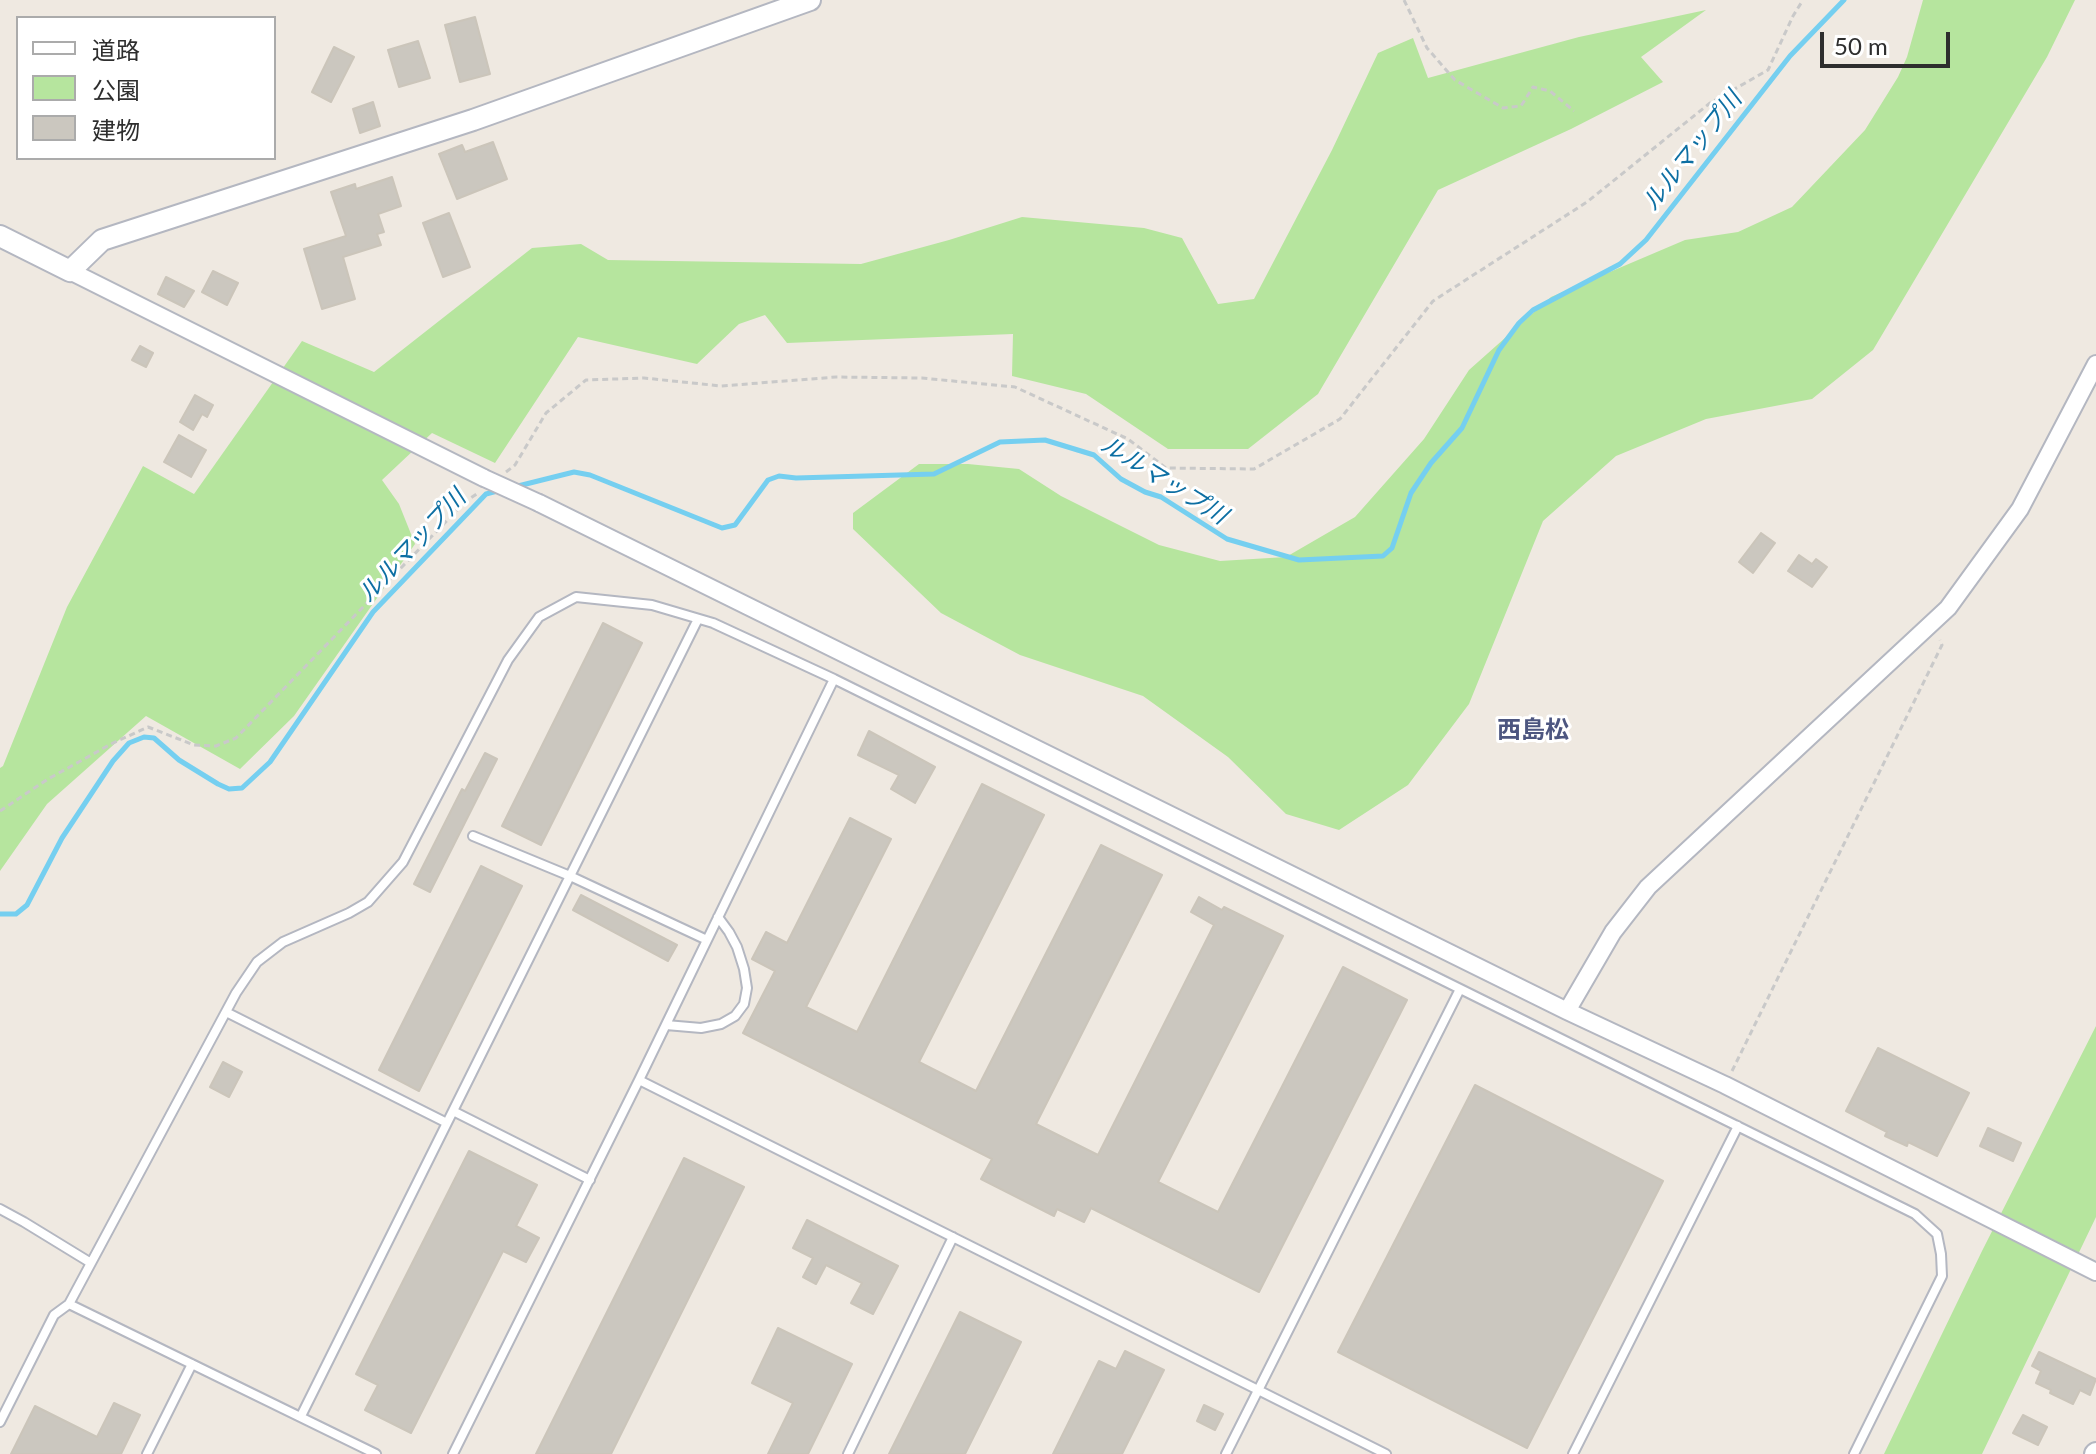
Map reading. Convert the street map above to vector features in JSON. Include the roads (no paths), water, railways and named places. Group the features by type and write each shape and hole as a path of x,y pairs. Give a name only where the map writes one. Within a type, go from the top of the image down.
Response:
{"street":[{"path":"70,271 102,240 473,120 810,0"},
{"path":"0,236 481,485 539,503 1567,1011 1725,1085 2096,1272"},
{"path":"1567,1011 1613,932 1648,887 1948,608 2020,509 2096,364"}],"lane":[{"path":"0,1422 54,1315 69,1304 226,1012 257,962 283,942 368,902 403,862 508,660 539,617 576,597 652,605 713,623 834,679 1915,1214 1937,1234 1942,1276 1854,1454"},
{"path":"301,1416 698,619"},
{"path":"453,1454 834,679"},
{"path":"473,836 570,876 707,940"},
{"path":"666,1025 701,1028 721,1024 735,1016 744,1004 747,988 744,969 737,947 718,917"},
{"path":"1226,1454 1460,989"},
{"path":"226,1012 447,1123"},
{"path":"639,1080 1386,1454"},
{"path":"453,1111 590,1180"},
{"path":"1573,1454 1738,1126"},
{"path":"0,1209 91,1263"},
{"path":"848,1454 953,1237"},
{"path":"69,1304 376,1454"},
{"path":"147,1454 192,1364"}],"waterway":[{"name":"ルルマップ川","path":"514,487 574,472 590,475 722,528 735,525 768,480 779,476 934,474 1000,442 1045,440 1094,455 1121,479 1161,497 1227,539 1299,560 1383,556 1392,548 1411,493 1431,463 1462,428 1499,350 1519,323 1533,310 1620,264 1646,240 1790,56 1844,0"},
{"name":"ルルマップ川","path":"0,914 16,914 27,905 62,838 113,761 129,743 144,737 154,738 179,760 218,784 229,789 242,788 270,762 373,612 486,494 501,490"}],"district":[{"name":"西島松","path":"1533,730"}]}
